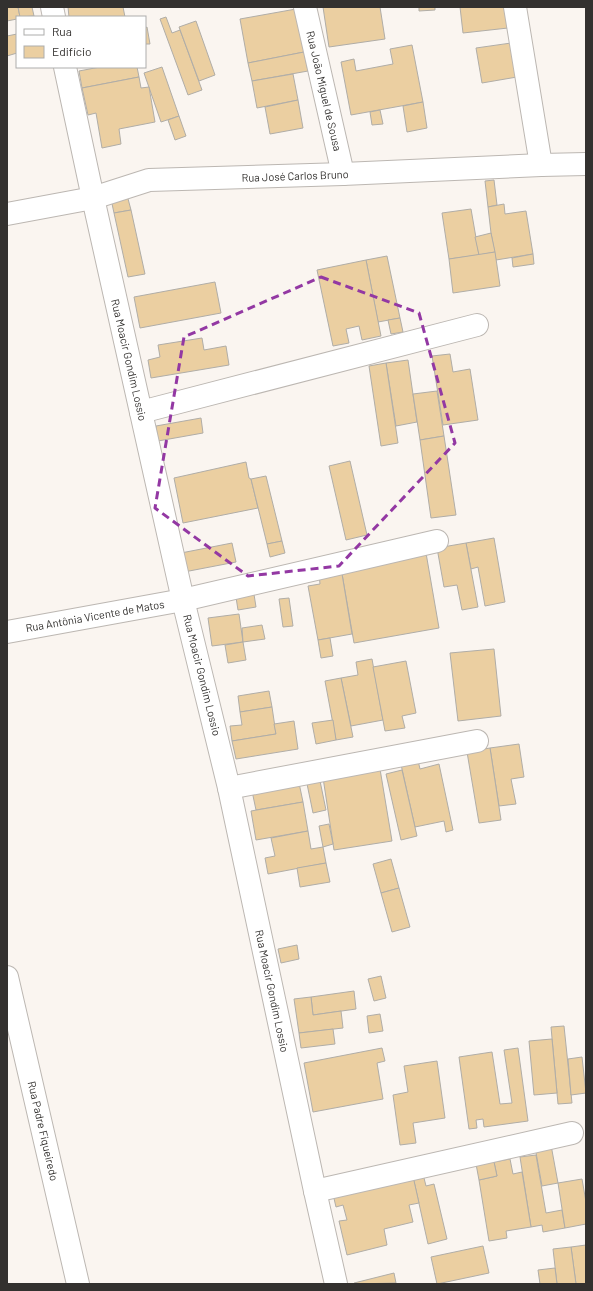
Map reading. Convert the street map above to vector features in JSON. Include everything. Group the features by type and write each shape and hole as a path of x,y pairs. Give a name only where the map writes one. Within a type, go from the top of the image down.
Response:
{"street":[{"name":"Rua João Miguel de Sousa","path":"305,7 343,174"},
{"path":"515,7 540,165"},
{"name":"Rua Moacir Gondim Lossio","path":"65,68 183,600 229,788 336,1284"},
{"name":"Rua José Carlos Bruno","path":"7,214 93,198 149,180 586,164"},
{"path":"141,412 477,325"},
{"name":"Rua Antônia Vicente de Matos","path":"7,632 183,600 437,541"},
{"path":"229,788 476,741"},
{"name":"Rua Padre Fiqueiredo","path":"7,977 78,1284"},
{"path":"315,1190 572,1133"}],"highlighted area":[{"path":"321,277 419,313 455,443 339,566 248,576 155,508 184,337"}],"building":[{"path":"7,7 18,7 20,16 16,16 16,19 7,21"},
{"path":"18,7 32,7 34,16 20,16"},
{"path":"68,7 123,7 125,16 69,16"},
{"path":"323,7 380,7 385,39 329,47"},
{"path":"419,7 435,7 435,10 419,11"},
{"path":"460,7 506,7 508,28 463,33"},
{"path":"296,9 304,52 248,63 240,19"},
{"path":"166,17 172,33 180,30 202,90 188,95 160,19"},
{"path":"196,21 215,75 199,81 179,27"},
{"path":"147,27 150,44 146,44"},
{"path":"16,34 16,53 7,56 7,36"},
{"path":"511,43 517,77 482,83 476,48"},
{"path":"412,45 423,102 351,115 341,62 354,59 356,71 393,64 390,49"},
{"path":"304,52 308,71 252,81 248,63"},
{"path":"162,67 179,116 161,122 144,73"},
{"path":"95,68 137,68 139,77 82,88 79,71"},
{"path":"293,74 298,100 257,108 252,81"},
{"path":"139,77 141,88 149,87 155,122 119,129 121,144 102,148 96,113 88,115 82,88"},
{"path":"298,100 303,128 270,134 265,107"},
{"path":"423,102 427,128 407,132 403,106"},
{"path":"380,110 383,124 372,125 370,112"},
{"path":"179,116 186,136 175,140 168,120"},
{"path":"494,180 497,205 488,207 485,181"},
{"path":"127,195 131,210 114,213 111,199"},
{"path":"504,204 505,214 526,211 533,254 496,260 488,207"},
{"path":"471,209 479,255 449,259 442,213"},
{"path":"131,210 145,274 128,277 114,213"},
{"path":"491,233 495,252 479,255 475,237"},
{"path":"495,252 500,286 453,293 449,259"},
{"path":"533,254 534,264 513,267 512,258"},
{"path":"387,256 400,318 378,322 366,260"},
{"path":"366,260 381,336 362,340 359,326 346,329 349,343 333,346 317,270"},
{"path":"215,282 221,313 140,328 134,297"},
{"path":"400,318 403,332 391,334 388,320"},
{"path":"202,338 204,350 226,346 229,365 151,378 148,360 160,357 158,345"},
{"path":"450,354 453,372 470,369 478,420 443,425 432,356"},
{"path":"408,360 417,422 396,426 386,363"},
{"path":"386,363 398,443 381,446 369,366"},
{"path":"437,391 444,436 420,440 413,394"},
{"path":"201,418 203,433 158,441 156,426"},
{"path":"444,436 456,515 431,518 420,440"},
{"path":"350,461 367,535 346,540 329,466"},
{"path":"246,462 258,508 183,523 174,478"},
{"path":"266,476 282,541 267,544 251,479"},
{"path":"494,538 505,602 485,606 478,567 471,569 466,543"},
{"path":"282,541 285,553 270,557 267,544"},
{"path":"232,543 236,562 184,572 181,553"},
{"path":"466,543 478,607 462,610 457,585 444,587 437,548"},
{"path":"426,553 439,628 354,643 341,568"},
{"path":"341,568 352,634 318,640 308,586 320,584 319,573"},
{"path":"253,588 256,607 238,610 235,591"},
{"path":"289,598 293,626 283,627 279,599"},
{"path":"239,614 243,642 212,646 208,618"},
{"path":"262,625 265,639 243,642 242,628"},
{"path":"330,638 333,656 321,658 318,640"},
{"path":"243,642 246,660 228,663 225,645"},
{"path":"494,649 501,716 458,721 450,653"},
{"path":"372,659 383,720 351,726 341,678 358,675 356,662"},
{"path":"406,661 416,713 402,716 405,728 385,731 373,667"},
{"path":"341,678 353,737 336,740 325,681"},
{"path":"269,691 272,707 240,712 238,696"},
{"path":"272,707 276,734 232,741 230,726 242,725 240,712"},
{"path":"333,720 336,740 316,744 312,723"},
{"path":"294,721 298,749 236,759 232,741 276,734 274,724"},
{"path":"519,744 524,777 511,779 516,804 499,806 490,748"},
{"path":"490,748 501,820 479,823 467,752"},
{"path":"417,756 420,769 439,764 453,830 446,832 444,821 415,827 400,760"},
{"path":"379,763 392,841 334,850 322,771"},
{"path":"402,770 417,836 401,840 386,774"},
{"path":"319,776 326,810 313,813 306,779"},
{"path":"299,783 303,802 256,810 252,791"},
{"path":"303,802 308,831 256,840 251,811"},
{"path":"329,824 333,844 323,847 319,826"},
{"path":"308,831 311,849 323,847 326,863 268,874 265,858 275,856 271,838"},
{"path":"391,859 399,888 381,893 373,864"},
{"path":"326,863 330,882 300,887 297,868"},
{"path":"399,888 410,927 392,932 381,893"},
{"path":"297,945 299,959 281,963 278,949"},
{"path":"381,976 386,998 374,1001 368,979"},
{"path":"354,991 356,1009 313,1015 311,997"},
{"path":"311,997 313,1015 341,1011 343,1028 299,1033 294,999"},
{"path":"380,1014 383,1031 369,1033 367,1016"},
{"path":"564,1026 572,1103 558,1104 551,1027"},
{"path":"333,1029 335,1044 301,1048 299,1033"},
{"path":"552,1039 557,1093 534,1095 529,1041"},
{"path":"382,1048 385,1061 377,1063 383,1099 313,1112 304,1063"},
{"path":"518,1048 528,1121 484,1127 483,1119 476,1120 477,1128 469,1129 459,1057 492,1052 500,1104 512,1103 504,1050"},
{"path":"582,1057 586,1093 571,1095 568,1059"},
{"path":"437,1061 445,1118 413,1123 416,1143 400,1145 393,1095 408,1092 404,1066"},
{"path":"551,1145 558,1183 542,1186 535,1147"},
{"path":"536,1155 546,1213 562,1210 565,1228 543,1232 542,1225 531,1227 520,1157"},
{"path":"510,1159 513,1174 522,1172 531,1227 506,1231 507,1238 489,1241 479,1180 497,1176 494,1162"},
{"path":"494,1162 497,1176 479,1180 476,1164"},
{"path":"422,1170 426,1186 434,1184 447,1239 428,1244 412,1172"},
{"path":"412,1172 419,1203 409,1205 413,1222 384,1229 387,1245 347,1255 339,1221 347,1220 343,1205 336,1207 332,1190"},
{"path":"582,1179 586,1202 586,1224 565,1228 558,1183"},
{"path":"586,1245 586,1284 576,1284 571,1247"},
{"path":"483,1246 489,1273 437,1284 431,1257"},
{"path":"571,1247 576,1284 557,1284 553,1249"},
{"path":"555,1268 557,1284 540,1284 538,1270"},
{"path":"394,1273 396,1283 354,1283"}]}
